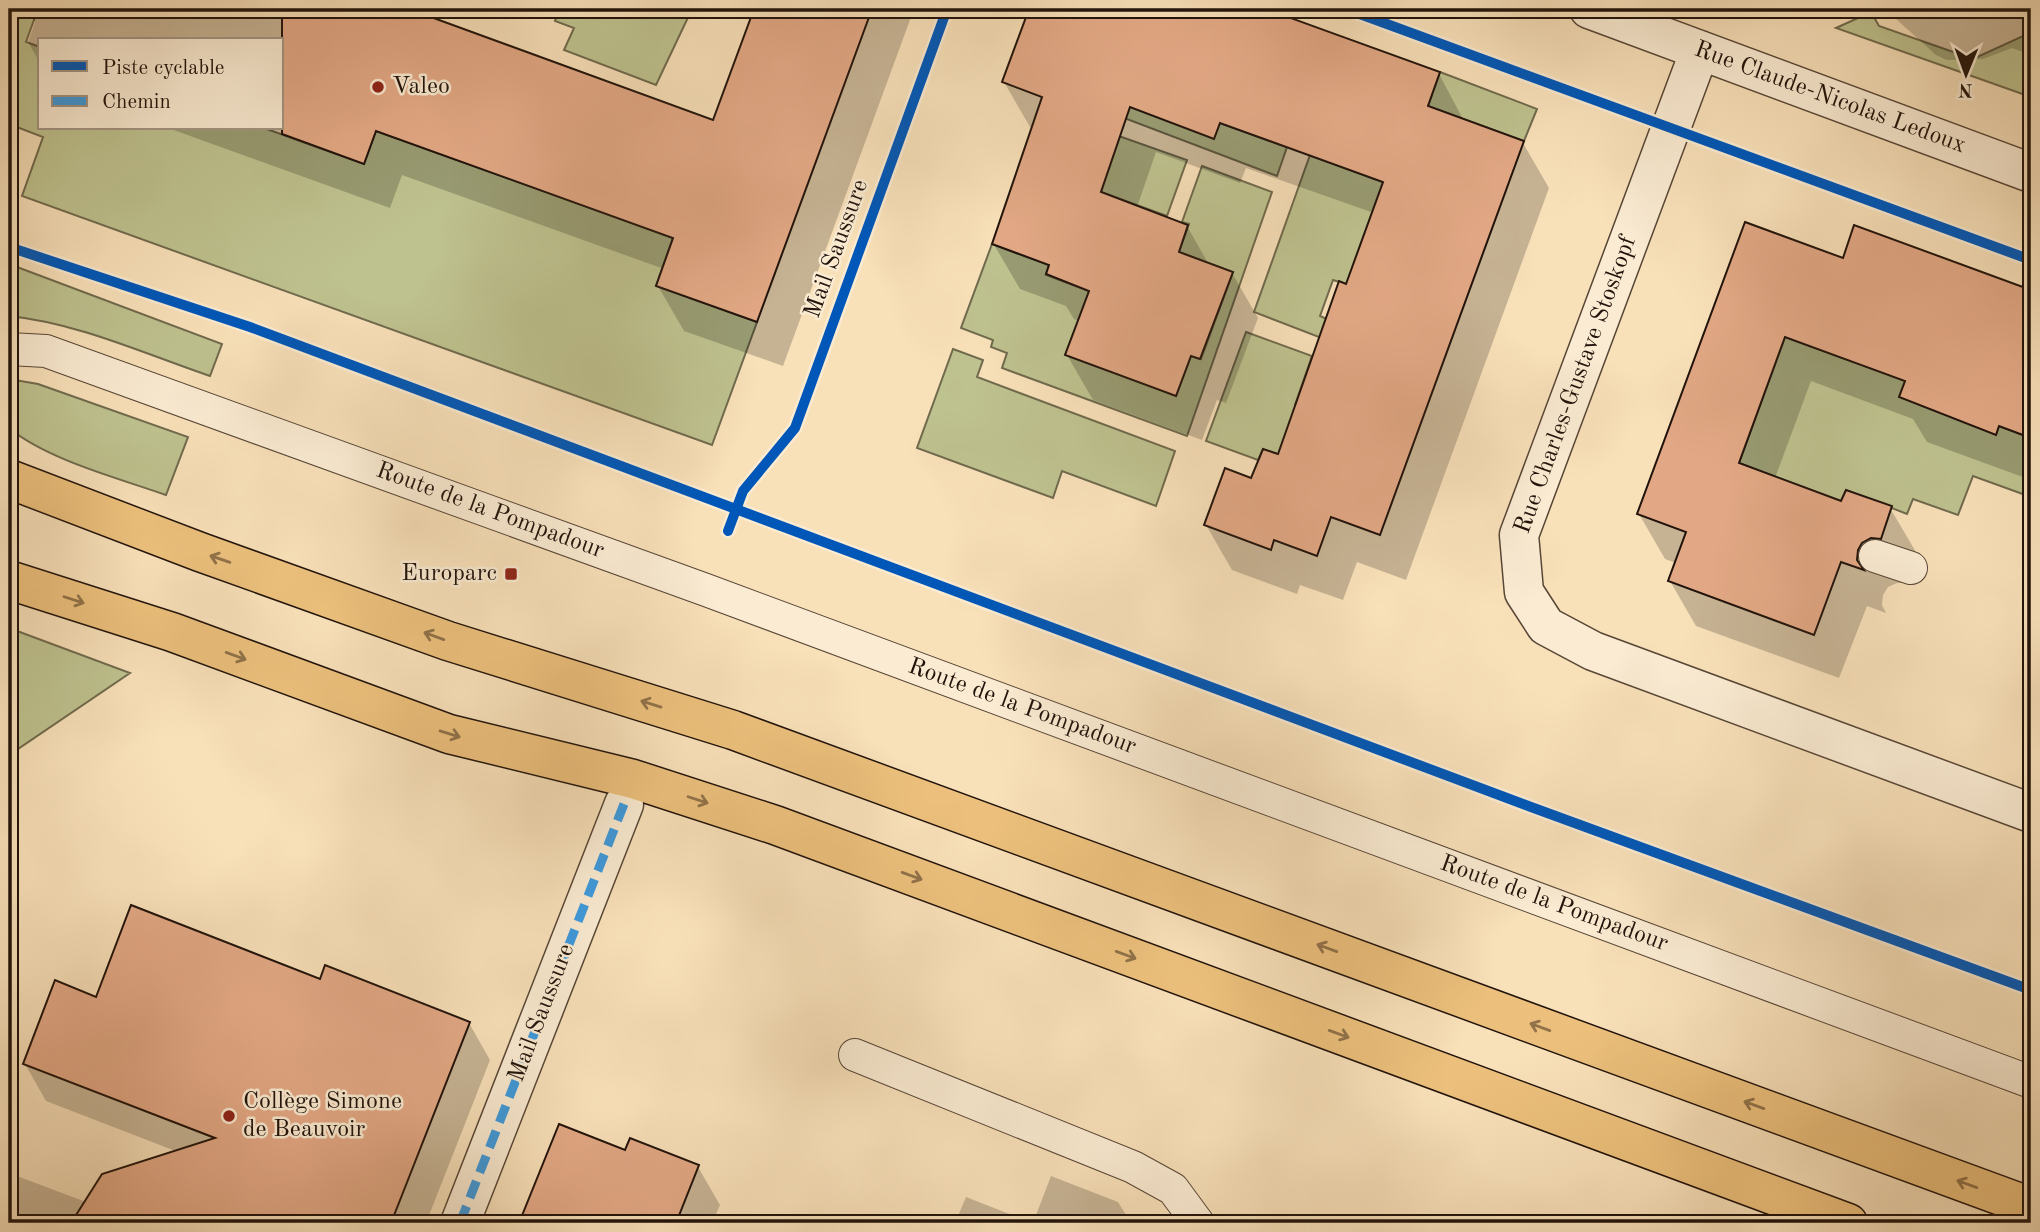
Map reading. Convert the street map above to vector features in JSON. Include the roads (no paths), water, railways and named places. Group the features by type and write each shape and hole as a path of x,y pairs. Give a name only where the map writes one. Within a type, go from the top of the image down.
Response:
{"main road":[{"path":"9,479 448,641 733,730 2031,1207"},
{"path":"9,580 172,632 449,734 633,779 775,825 1848,1223"}],"street":[{"name":"Rue Claude-Nicolas Ledoux","path":"1589,9 2031,173"},
{"name":"Rue Charles-Gustave Stoskopf","path":"1700,50 1519,535 1524,592 1546,626 1593,651 2031,813"},
{"name":"Mail Saussure","path":"460,1223 624,804"}],"lane":[{"name":"Route de la Pompadour","path":"9,349 46,351 483,508 2031,1082"},
{"path":"1875,556 1911,568"},
{"path":"855,1055 1133,1167 1173,1189 1198,1223"}],"place":[{"name":"Valeo","path":"378,87"},
{"name":"Europarc","path":"511,574"},
{"name":"Collège Simone de Beauvoir","path":"229,1116"}]}
